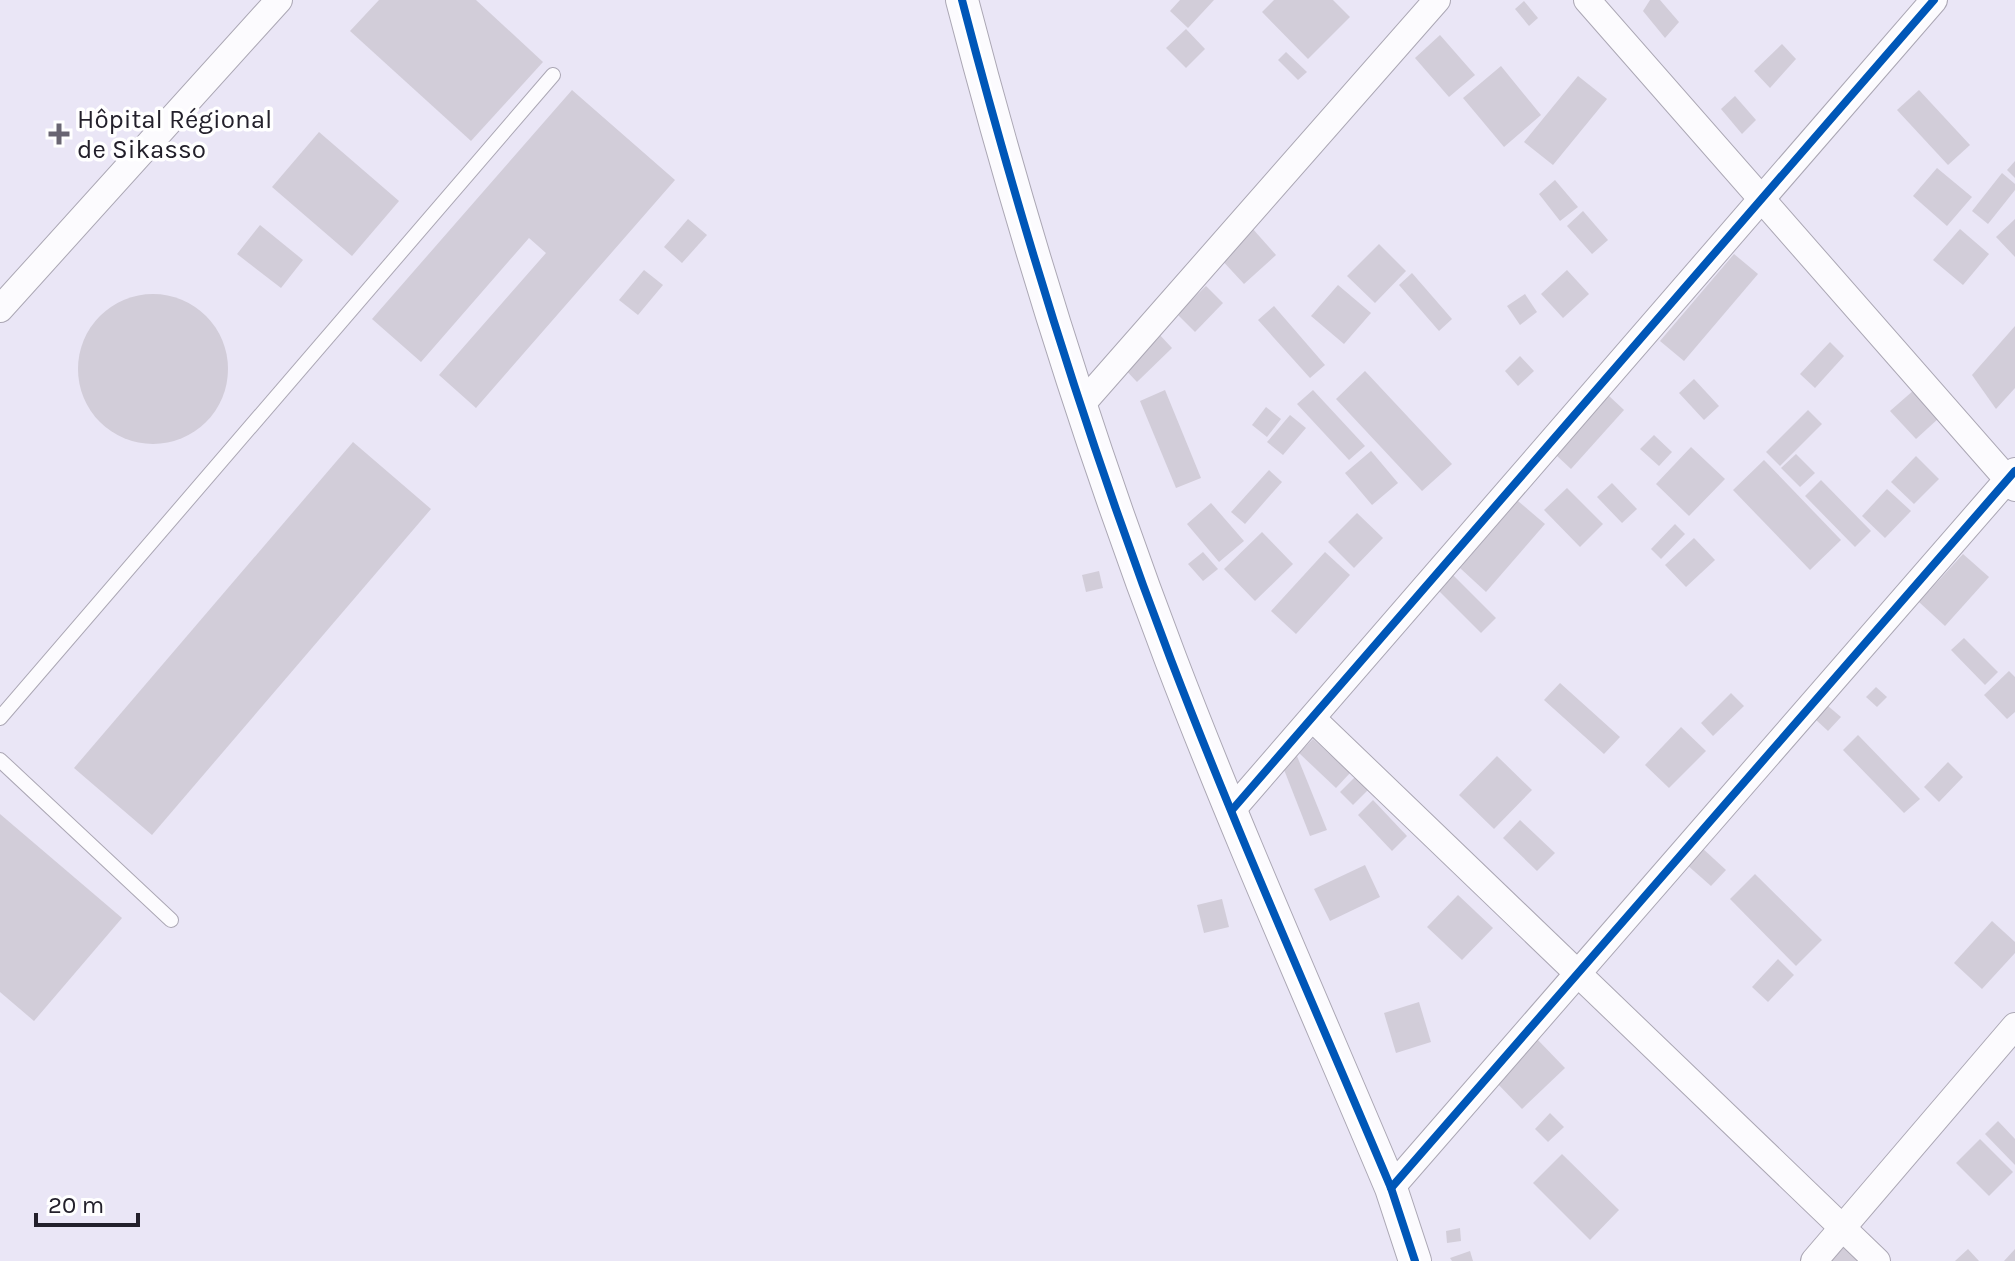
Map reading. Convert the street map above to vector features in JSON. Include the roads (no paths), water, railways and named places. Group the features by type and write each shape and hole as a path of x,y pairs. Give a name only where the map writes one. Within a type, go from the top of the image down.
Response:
{"street":[{"path":"0,309 279,0"},
{"path":"962,0 996,129 1082,404 1171,659 1391,1188 1415,1261"},
{"path":"1082,404 1437,0"},
{"path":"1391,1188 2012,479 1760,199 1587,0"},
{"path":"1232,810 1934,0"},
{"path":"1313,719 1877,1261"},
{"path":"1814,1261 2015,1026"}],"lane":[{"path":"0,718 553,75"},
{"path":"0,760 171,920"}],"place":[{"name":"Hôpital Régional de Sikasso","path":"59,134"}]}
